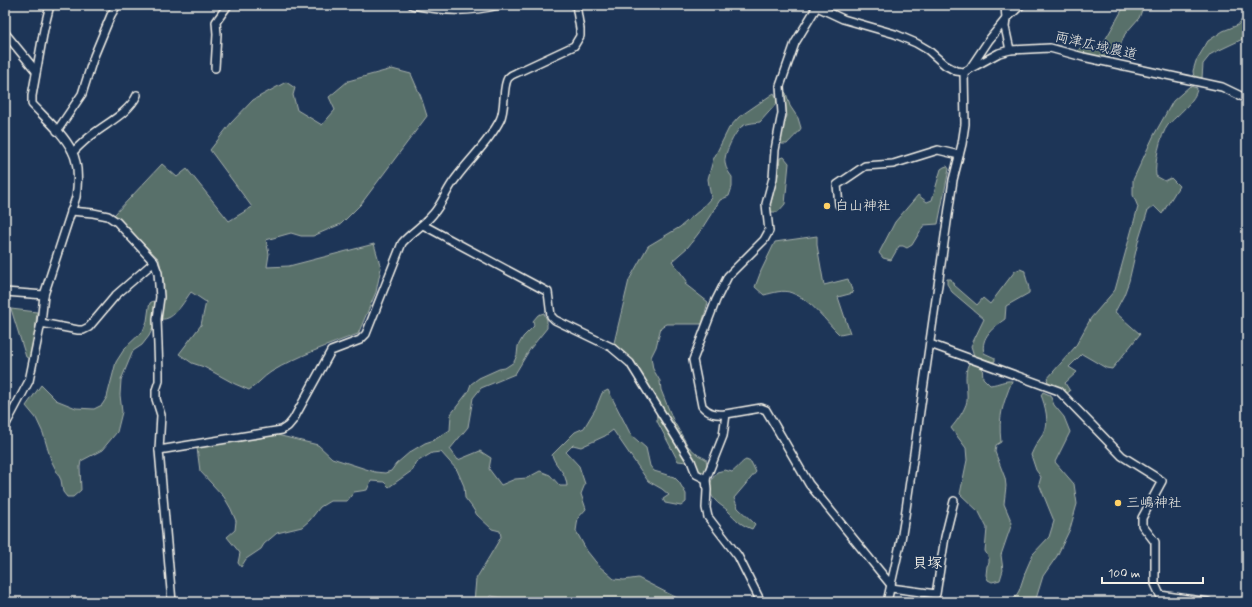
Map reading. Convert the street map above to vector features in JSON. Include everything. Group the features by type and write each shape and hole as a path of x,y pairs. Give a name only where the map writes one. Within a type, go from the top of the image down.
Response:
{"street":[{"path":"5,426 29,380 41,323 44,295 76,197 78,186 73,152 32,104 36,71 50,5"},
{"path":"57,132 82,94 94,56 111,15 117,5"},
{"path":"215,68 217,34 216,22 228,5"},
{"path":"412,5 454,11 499,5"},
{"path":"159,450 282,430 288,426 293,420 331,351 360,340 366,334 402,243 434,213 455,179 491,135 504,108 506,83 509,78 516,73 574,46 578,41 580,29 576,5"},
{"path":"1005,5 1005,27 1010,50"},
{"path":"887,602 902,534 953,180 962,144 967,70 983,47 1006,19 1021,5"},
{"path":"936,594 891,586 809,484 766,410 761,408 715,415 706,410 702,406 693,360 716,300 728,276 764,240 769,231 766,204 773,178 775,150 782,113 780,86 795,43 816,6 843,19 894,34 916,43 928,50 945,65 956,71 967,70"},
{"path":"5,33 36,71"},
{"name":"両津広域農道","path":"967,70 999,53 1010,50 1050,48 1083,57 1222,87 1247,99"},
{"path":"73,152 90,136 126,110 135,100 137,95"},
{"path":"839,206 837,185 865,166 893,164 938,150 959,155"},
{"path":"71,211 108,216 117,222 154,262 158,273 160,297 157,319 159,381 156,390 156,399 160,415 159,450 172,602"},
{"path":"422,225 548,292 551,316 555,320 611,347 630,363 691,461 696,474 706,479"},
{"path":"41,323 78,330 83,330 89,327 116,295 154,262"},
{"path":"5,292 44,295"},
{"path":"930,344 1058,391 1122,456 1162,481 1142,518 1142,525 1155,542 1155,584 1157,590 1160,595 1208,602"},
{"path":"726,414 722,436 706,479 706,508 708,516 738,556 761,602"},
{"path":"938,602 936,594 945,537 954,501"}],"green space":[{"path":"1125,5 1144,5 1139,18 1125,34 1120,46 1109,57 1100,58 1080,53 1078,50 1084,44 1097,49 1104,42"},
{"path":"1247,12 1247,37 1211,54 1203,64 1202,78 1194,78 1193,71 1196,61 1208,41 1223,31 1238,25"},
{"path":"392,69 411,74 427,116 361,204 341,224 313,236 301,236 291,233 266,240 269,254 267,267 289,266 374,244 381,268 376,292 358,334 313,351 281,366 268,374 249,390 204,367 192,363 179,354 201,325 206,302 191,292 174,314 166,319 161,319 164,283 159,259 114,215 162,164 177,177 187,169 229,221 252,207 210,150 231,123 253,100 286,82 295,88 293,95 297,110 322,125 335,110 329,97 348,81"},
{"path":"1190,86 1197,88 1194,98 1165,130 1160,142 1156,164 1156,176 1165,181 1171,178 1179,186 1162,214 1154,206 1148,210 1138,242 1129,281 1124,295 1115,312 1140,334 1112,369 1106,368 1082,354 1069,367 1077,372 1065,383 1070,391 1066,394 1048,382 1047,379 1075,347 1091,318 1115,290 1138,207 1133,195 1133,180 1154,135 1173,101"},
{"path":"784,91 790,106 798,118 801,128 787,144 782,144 780,142 780,131 787,116"},
{"path":"774,93 777,103 760,122 741,127 730,144 725,159 726,167 732,177 732,187 729,196 720,200 688,247 672,261 687,281 685,284 708,302 702,324 666,324 661,327 656,347 651,357 653,369 660,381 661,390 673,420 688,446 698,455 706,459 707,466 703,473 699,473 695,463 678,461 657,421 656,400 633,363 614,343 629,280 648,246 680,227 700,210 711,198 708,179 713,160 729,128 739,117"},
{"path":"784,157 789,163 785,204 778,212 771,212 770,206 778,175 780,158"},
{"path":"947,166 949,169 938,224 924,225 912,245 907,248 899,246 891,260 883,258 879,253 895,222 918,195 927,202 932,200 941,169"},
{"path":"817,236 817,245 824,285 848,279 853,293 838,297 850,333 840,335 812,306 799,296 785,291 764,295 755,287 775,242"},
{"path":"1020,269 1025,271 1029,293 1006,306 1005,319 989,333 984,342 984,353 995,358 995,361 993,362 974,356 971,346 984,319 952,292 947,284 947,279 951,279 954,285 977,305 983,298 990,304 1015,271"},
{"path":"153,301 155,302 153,328 142,345 133,351 121,380 120,395 122,412 117,432 102,450 81,461 81,490 73,497 67,497 63,492 61,480 51,460 43,433 36,418 26,406 41,385 56,400 76,408 94,409 102,405 107,397 116,362 125,348 143,331 147,321 150,303"},
{"path":"11,309 37,312 35,333 30,357 28,358 26,357"},
{"path":"544,313 547,320 547,328 530,349 515,374 481,388 473,398 468,427 450,449 458,460 480,451 491,458 489,469 501,485 515,479 527,478 540,471 550,475 560,486 567,486 565,477 552,455 575,432 584,428 596,408 602,393 608,390 631,435 646,448 650,466 654,471 674,477 679,482 686,494 686,502 681,506 665,503 663,499 669,495 648,481 613,430 605,436 581,447 573,445 566,452 579,466 585,484 581,494 586,509 578,518 576,531 587,551 599,566 614,579 624,580 638,578 685,602 504,602 502,598 491,596 484,602 474,602 476,579 501,537 500,531 492,529 477,515 465,498 464,486 457,470 441,452 432,453 415,463 413,470 389,487 384,482 371,481 367,490 354,492 347,501 330,501 320,507 310,520 302,527 277,533 264,544 261,549 246,559 241,567 238,563 240,553 227,537 235,530 236,521 224,497 200,471 197,448 277,435 318,445 332,458 375,472 385,473 391,471 396,464 410,452 450,430 451,414 468,392 471,384 479,378 499,369 505,368 514,362 517,355 518,346 523,337 534,326 533,321 538,315"},
{"path":"969,363 982,366 983,378 990,385 1012,381 1002,410 1000,425 1001,442 996,445 995,452 1005,478 1006,486 1004,504 1012,523 1001,555 1003,570 1000,580 992,582 988,580 986,575 987,566 989,563 989,558 985,551 987,528 979,512 960,494 967,460 966,448 951,428 963,412 967,401 966,372"},
{"path":"1043,392 1050,395 1054,405 1064,417 1070,432 1055,462 1074,484 1077,504 1070,529 1057,556 1043,576 1035,602 1012,602 1019,591 1033,554 1049,537 1054,521 1039,484 1041,477 1036,470 1031,455 1044,433 1047,424 1041,395"},
{"path":"746,460 751,462 756,472 734,498 738,508 755,524 752,529 741,523 716,501 712,496 710,489 712,479 717,472 725,470 732,472"}],"place":[{"name":"白山神社","path":"827,206"},
{"name":"三嶋神社","path":"1118,503"}],"district":[{"name":"貝塚","path":"927,564"}]}
